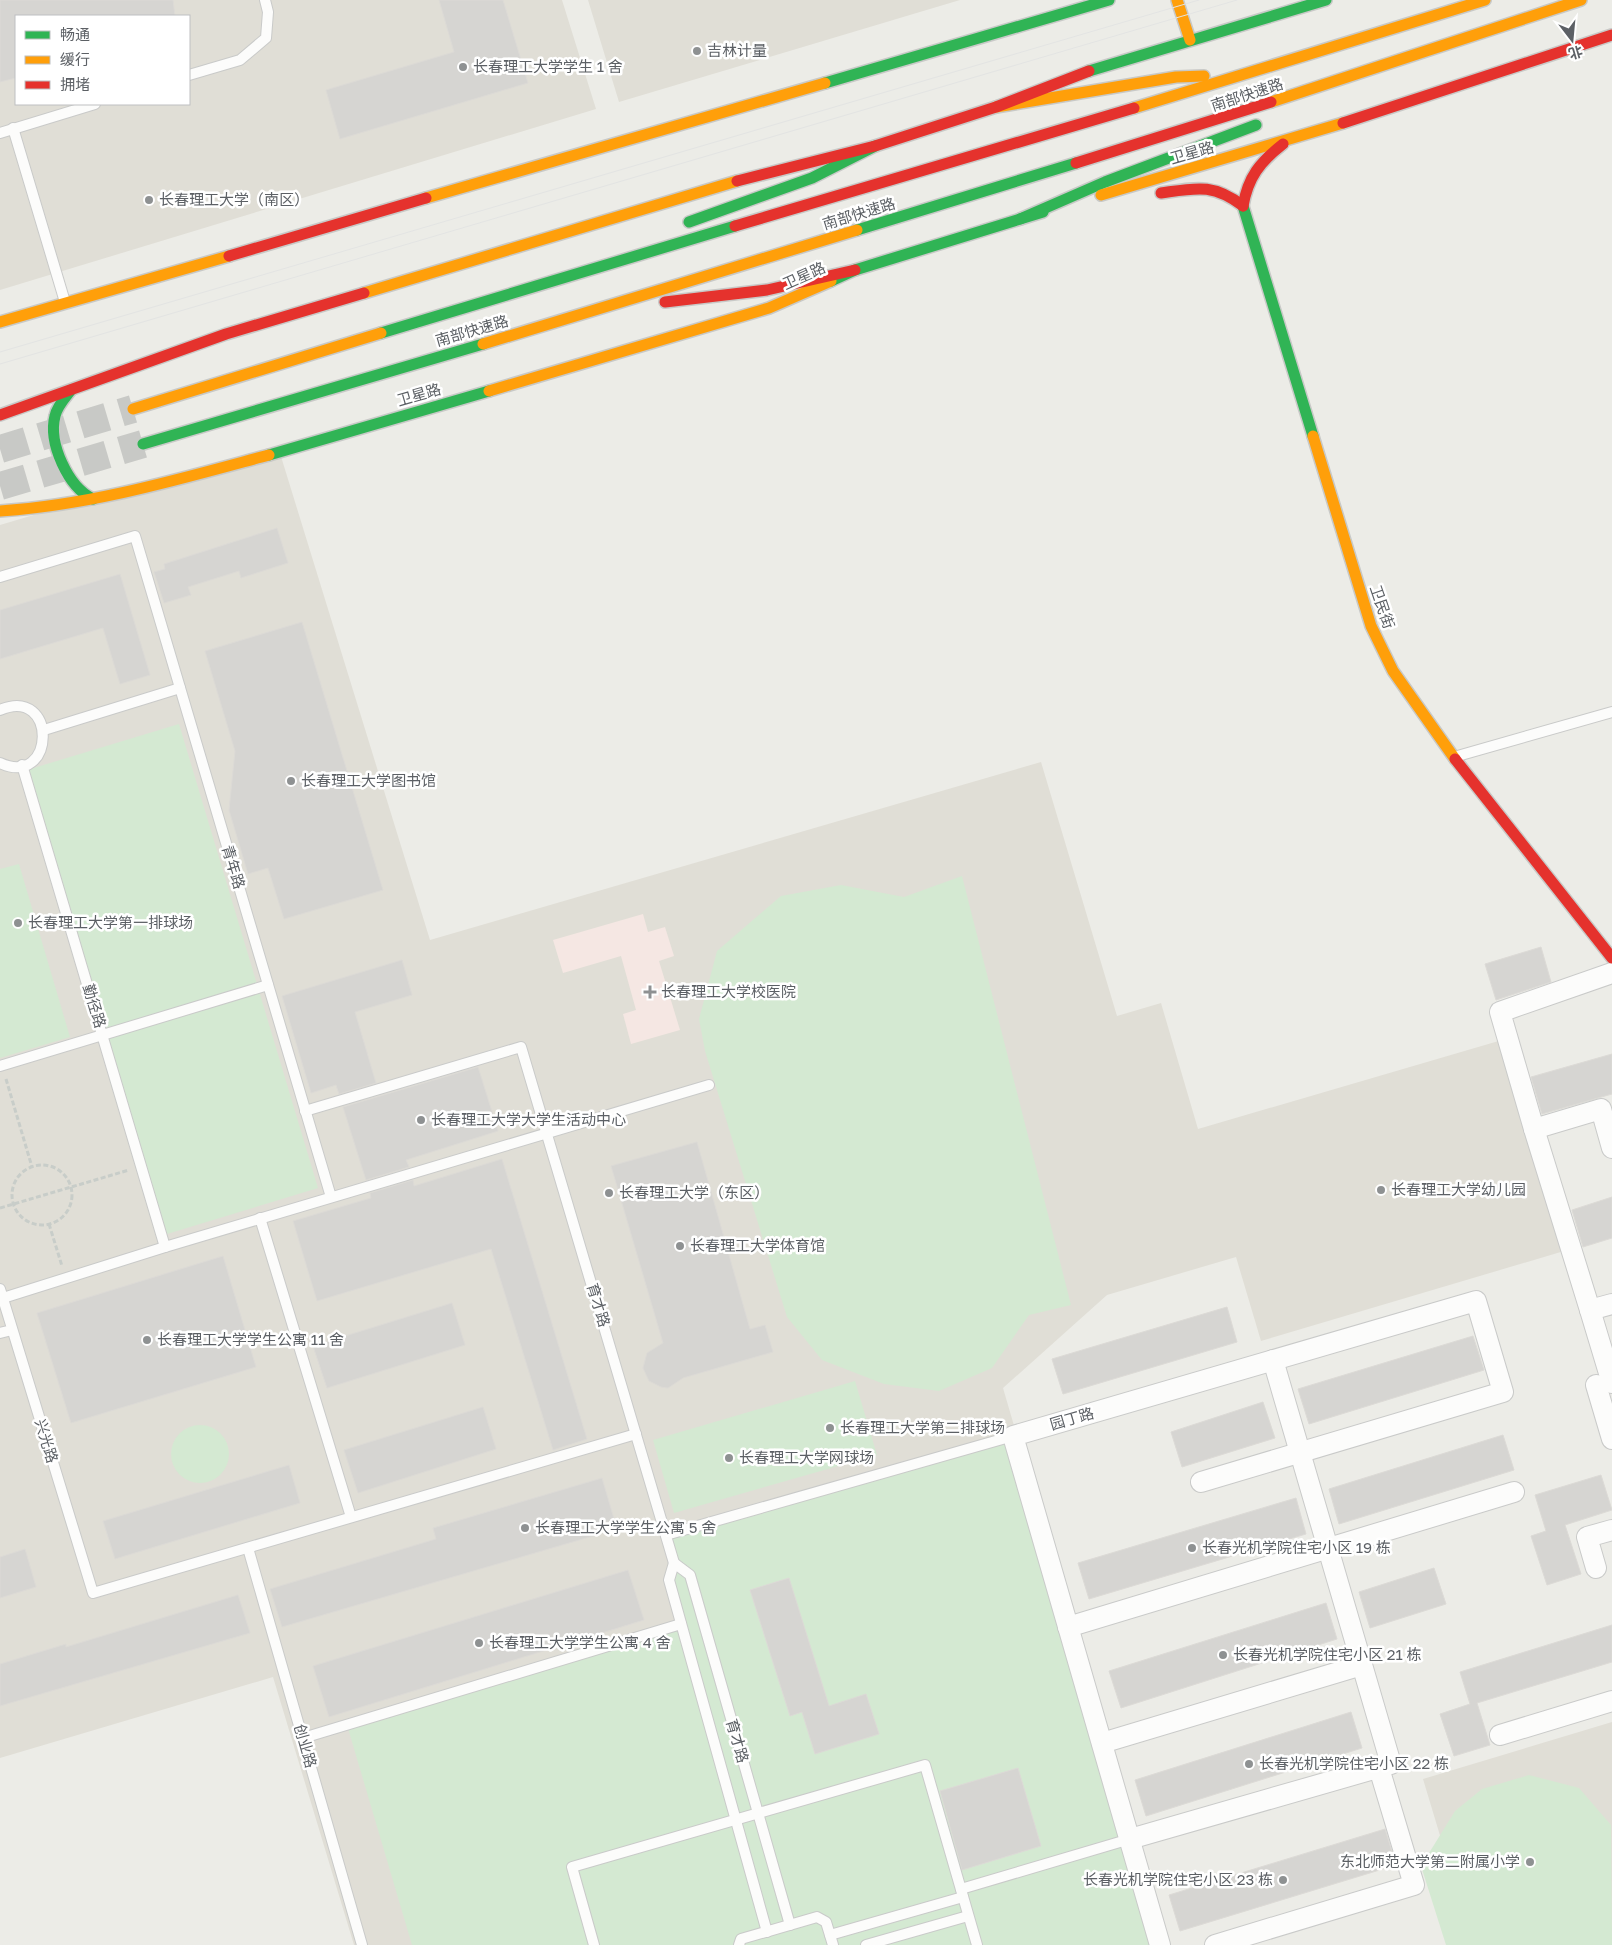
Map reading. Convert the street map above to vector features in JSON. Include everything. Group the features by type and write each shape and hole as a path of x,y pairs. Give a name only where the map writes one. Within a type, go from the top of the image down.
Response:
{"main road":[{"path":"0,322 1109,0"},
{"path":"1177,0 1190,40"},
{"path":"0,415 226,334 769,171 875,146 996,107 1080,74 1326,0"},
{"name":"南部快速路","path":"134,409 516,291 1250,74 1485,0"},
{"name":"南部快速路","path":"143,444 594,310 1323,87 1581,0"},
{"name":"卫星路","path":"0,511 31,509 151,487 288,450 769,308 854,270 1385,111 1612,35"},
{"path":"996,107 1176,77 1250,74"},
{"path":"1282,110 1323,87"},
{"path":"1020,219 1105,182 1249,129 1266,120"},
{"path":"1243,206 1246,185 1257,167 1291,139"},
{"path":"674,227 812,178 875,146"},
{"path":"1109,193 1162,193 1195,187 1227,193 1243,206"},
{"name":"卫民街","path":"1243,206 1371,626 1393,671 1453,757 1612,958"},
{"path":"516,291 612,251"},
{"path":"594,310 766,290 854,270"},
{"path":"71,390 59,405 54,419 56,439 61,461 71,480 80,492 93,499"}],"street":[{"path":"1612,973 1500,1012 1590,1310 1612,1439"},
{"path":"1534,1129 1601,1109 1612,1148"},
{"name":"园丁路","path":"1013,1436 1476,1301 1503,1392 1300,1452"},
{"path":"1590,1310 1612,1304"},
{"path":"1130,1840 1392,1764 1273,1360"},
{"path":"1013,1436 1160,1945"},
{"path":"1201,1482 1300,1452"},
{"path":"1068,1627 1328,1550 1514,1492"},
{"path":"1596,1568 1587,1537 1612,1530"},
{"path":"1102,1743 1362,1665"},
{"path":"1500,1735 1612,1701"},
{"path":"1215,1945 1414,1885 1379,1768"}],"lane":[{"path":"190,75 240,60 266,38 268,12 264,0"},
{"path":"0,132 92,105"},
{"path":"13,128 65,302"},
{"name":"青年路","path":"0,577 135,536 331,1198"},
{"path":"44,730 180,688"},
{"path":"0,710 16,706 25,708 34,713 44,730 41,750 35,758 22,765 6,766 0,763"},
{"path":"1453,757 1612,712"},
{"name":"勤径路","path":"22,765 165,1247"},
{"path":"1,1066 268,985"},
{"name":"育才路","path":"305,1111 521,1047 666,1535 674,1564 668,1580 766,1932"},
{"path":"1,1293 66,1278 260,1218 709,1085"},
{"path":"260,1218 351,1517"},
{"name":"兴光路","path":"1,1293 93,1594 248,1548"},
{"path":"0,1333 12,1330"},
{"path":"248,1548 636,1434"},
{"name":"园丁路","path":"666,1535 1013,1436"},
{"name":"创业路","path":"248,1548 362,1945"},
{"name":"育才路","path":"674,1564 690,1575 790,1925"},
{"path":"302,1738 681,1624"},
{"path":"594,1945 572,1867 925,1765 977,1945"},
{"path":"739,1945 741,1939 817,1917 826,1922 832,1940 962,1893 1130,1840"},
{"path":"866,1945 968,1916"}],"path":[{"path":"1,1066 32,1167"},
{"path":"0,1208 141,1166"},
{"path":"32,1167 52,1167 60,1171 71,1187 70,1206 65,1214 49,1224 29,1222 21,1216 14,1204 13,1188 17,1179 23,1171 32,1167"},
{"path":"49,1224 66,1278"}],"shaded area":[{"name":"长春理工大学（南区）","path":"0,0 562,0 596,109 0,290"},
{"name":"吉林计量","path":"588,0 960,0 619,102"},
{"name":"长春理工大学（东区）","path":"279,450 430,940 1041,762 1117,1016 1161,1003 1198,1129 1502,1040 1564,1251 1261,1341 1236,1257 1107,1295 1003,1388 1166,1945 354,1945 273,1677 0,1758 0,525 125,488"},
{"name":"长春理工大学校医院","path":"643,914 648,932 665,927 674,956 659,961 680,1030 631,1044 623,1014 636,1010 621,956 563,973 553,940"},
{"name":"东北师范大学第二附属小学","path":"1612,1722 1612,1945 1473,1945 1423,1779"}],"green space":[{"path":"179,724 318,1188 167,1234 27,770"},
{"name":"长春理工大学第一排球场","path":"19,864 70,1037 0,1058 0,869"},
{"path":"962,876 1071,1305 1029,1315 992,1368 939,1391 884,1384 822,1360 787,1317 705,1051 699,1019 717,951 781,896 841,885 904,897"},
{"name":"长春理工大学网球场","path":"855,1381 877,1455 674,1513 653,1440"},
{"path":"200,1425 216,1430 224,1438 229,1454 224,1470 216,1478 200,1483 184,1478 176,1470 171,1454 176,1438 184,1430"},
{"path":"1013,1436 1160,1945 412,1945 347,1725 680,1624 669,1580 674,1563 666,1535"},
{"name":"东北师范大学第二附属小学","path":"1529,1775 1579,1788 1611,1825 1612,1945 1446,1945 1421,1866 1455,1811 1482,1789"}],"building":[{"path":"0,0 173,0 175,15 15,15 15,78 0,82"},
{"name":"长春理工大学学生 1 舍","path":"439,0 503,0 528,83 340,139 326,90 454,52"},
{"path":"277,528 288,563 241,578 239,571 188,587 191,595 164,603 154,572 165,569 164,564"},
{"path":"120,574 150,675 120,684 103,628 0,659 0,610"},
{"name":"长春理工大学图书馆","path":"302,622 383,890 284,919 268,868 248,874 229,810 235,751 205,651"},
{"path":"1541,947 1551,982 1496,1000 1485,964"},
{"path":"402,960 412,995 355,1012 376,1083 339,1094 336,1085 311,1093 282,996"},
{"path":"1612,1054 1612,1094 1542,1114 1531,1077"},
{"name":"长春理工大学大学生活动中心","path":"478,1067 498,1131 406,1160 409,1167 366,1180 343,1107"},
{"name":"长春理工大学体育馆","path":"697,1142 750,1329 765,1325 773,1352 683,1378 668,1388 649,1381 643,1368 647,1353 663,1343 611,1166"},
{"path":"502,1159 587,1439 553,1450 491,1249 317,1301 293,1221 371,1198 370,1193 413,1180 414,1186"},
{"path":"1612,1197 1612,1238 1583,1247 1572,1210"},
{"name":"长春理工大学学生公寓 11 舍","path":"223,1256 256,1367 71,1423 37,1313"},
{"path":"452,1303 465,1345 327,1388 313,1346"},
{"path":"1227,1307 1237,1342 1063,1394 1052,1359"},
{"path":"1473,1336 1484,1370 1309,1424 1298,1389"},
{"path":"1263,1402 1275,1438 1182,1467 1171,1432"},
{"path":"483,1407 496,1449 358,1493 344,1450"},
{"path":"1503,1435 1514,1470 1339,1524 1329,1489"},
{"path":"289,1465 300,1503 115,1559 103,1521"},
{"path":"1601,1475 1612,1510 1565,1525 1581,1574 1547,1585 1531,1536 1546,1531 1535,1495"},
{"path":"602,1478 617,1529 282,1627 270,1589 436,1539 433,1528"},
{"name":"长春光机学院住宅小区 19 栋","path":"1296,1498 1306,1534 1089,1599 1078,1563"},
{"path":"25,1549 36,1587 0,1598 0,1557"},
{"path":"1434,1568 1446,1604 1370,1628 1359,1592"},
{"name":"长春理工大学学生公寓 4 舍","path":"628,1570 644,1620 329,1717 313,1666"},
{"path":"789,1578 829,1706 866,1694 879,1734 815,1754 802,1712 790,1716 750,1590"},
{"path":"238,1595 250,1633 0,1706 0,1664 66,1644 66,1647"},
{"name":"长春光机学院住宅小区 21 栋","path":"1326,1603 1337,1639 1121,1708 1109,1671"},
{"path":"1612,1625 1612,1662 1477,1703 1490,1745 1454,1756 1440,1714 1470,1704 1460,1672"},
{"name":"长春光机学院住宅小区 22 栋","path":"1351,1712 1362,1748 1146,1816 1135,1780"},
{"path":"1018,1768 1041,1846 962,1870 940,1791"},
{"name":"长春光机学院住宅小区 23 栋","path":"1385,1829 1396,1865 1180,1931 1169,1895"}],"tunnel":[{"path":"0,449 133,409"},
{"path":"0,486 143,444"}],"tram line":[{"path":"0,352 1199,0"},
{"path":"0,364 1237,0"}],"traffic: fast":[{"path":"825,83 1109,0"},
{"path":"1089,71 1326,0"},
{"path":"1020,219 1105,182 1256,125"},
{"path":"689,222 812,178 875,146"},
{"path":"857,230 1076,163"},
{"path":"1243,206 1313,436"},
{"path":"831,281 855,270 1043,212"},
{"path":"381,333 735,226"},
{"path":"143,444 483,344"},
{"path":"71,390 56,412 54,439 57,451 68,475 84,493 93,499"},
{"path":"269,455 489,391"}],"traffic: slow":[{"path":"1177,0 1190,40"},
{"path":"1134,108 1485,0"},
{"path":"1271,102 1581,0"},
{"path":"996,107 1176,77 1204,76"},
{"path":"426,198 825,83"},
{"path":"1101,195 1343,123"},
{"path":"364,293 737,181"},
{"path":"483,344 857,230"},
{"path":"0,322 229,256"},
{"path":"489,391 769,308 831,281"},
{"path":"133,409 381,333"},
{"path":"1313,436 1371,626 1393,671 1455,759"},
{"path":"0,511 68,503 136,490 269,455"}],"traffic: jam":[{"path":"1343,123 1612,35"},
{"path":"737,181 875,146 996,107 1089,71"},
{"path":"1076,163 1271,102"},
{"path":"735,226 1134,108"},
{"path":"1243,206 1248,187 1256,171 1283,144"},
{"path":"1161,193 1194,189 1213,190 1243,206"},
{"path":"229,256 426,198"},
{"path":"665,302 767,290 855,270"},
{"path":"0,415 226,334 364,293"},
{"path":"1455,759 1612,958"}],"place":[{"name":"吉林计量","path":"697,51"},
{"name":"长春理工大学学生 1 舍","path":"463,67"},
{"name":"长春理工大学（南区）","path":"149,200"},
{"name":"长春理工大学图书馆","path":"291,781"},
{"name":"长春理工大学第一排球场","path":"18,923"},
{"name":"长春理工大学校医院","path":"650,992"},
{"name":"长春理工大学大学生活动中心","path":"421,1120"},
{"name":"长春理工大学幼儿园","path":"1381,1190"},
{"name":"长春理工大学（东区）","path":"609,1193"},
{"name":"长春理工大学体育馆","path":"680,1246"},
{"name":"长春理工大学学生公寓 11 舍","path":"147,1340"},
{"name":"长春理工大学第二排球场","path":"830,1428"},
{"name":"长春理工大学网球场","path":"729,1458"},
{"name":"长春理工大学学生公寓 5 舍","path":"525,1528"},
{"name":"长春光机学院住宅小区 19 栋","path":"1192,1548"},
{"name":"长春理工大学学生公寓 4 舍","path":"479,1643"},
{"name":"长春光机学院住宅小区 21 栋","path":"1223,1655"},
{"name":"长春光机学院住宅小区 22 栋","path":"1249,1764"},
{"name":"东北师范大学第二附属小学","path":"1530,1862"},
{"name":"长春光机学院住宅小区 23 栋","path":"1283,1880"}]}
